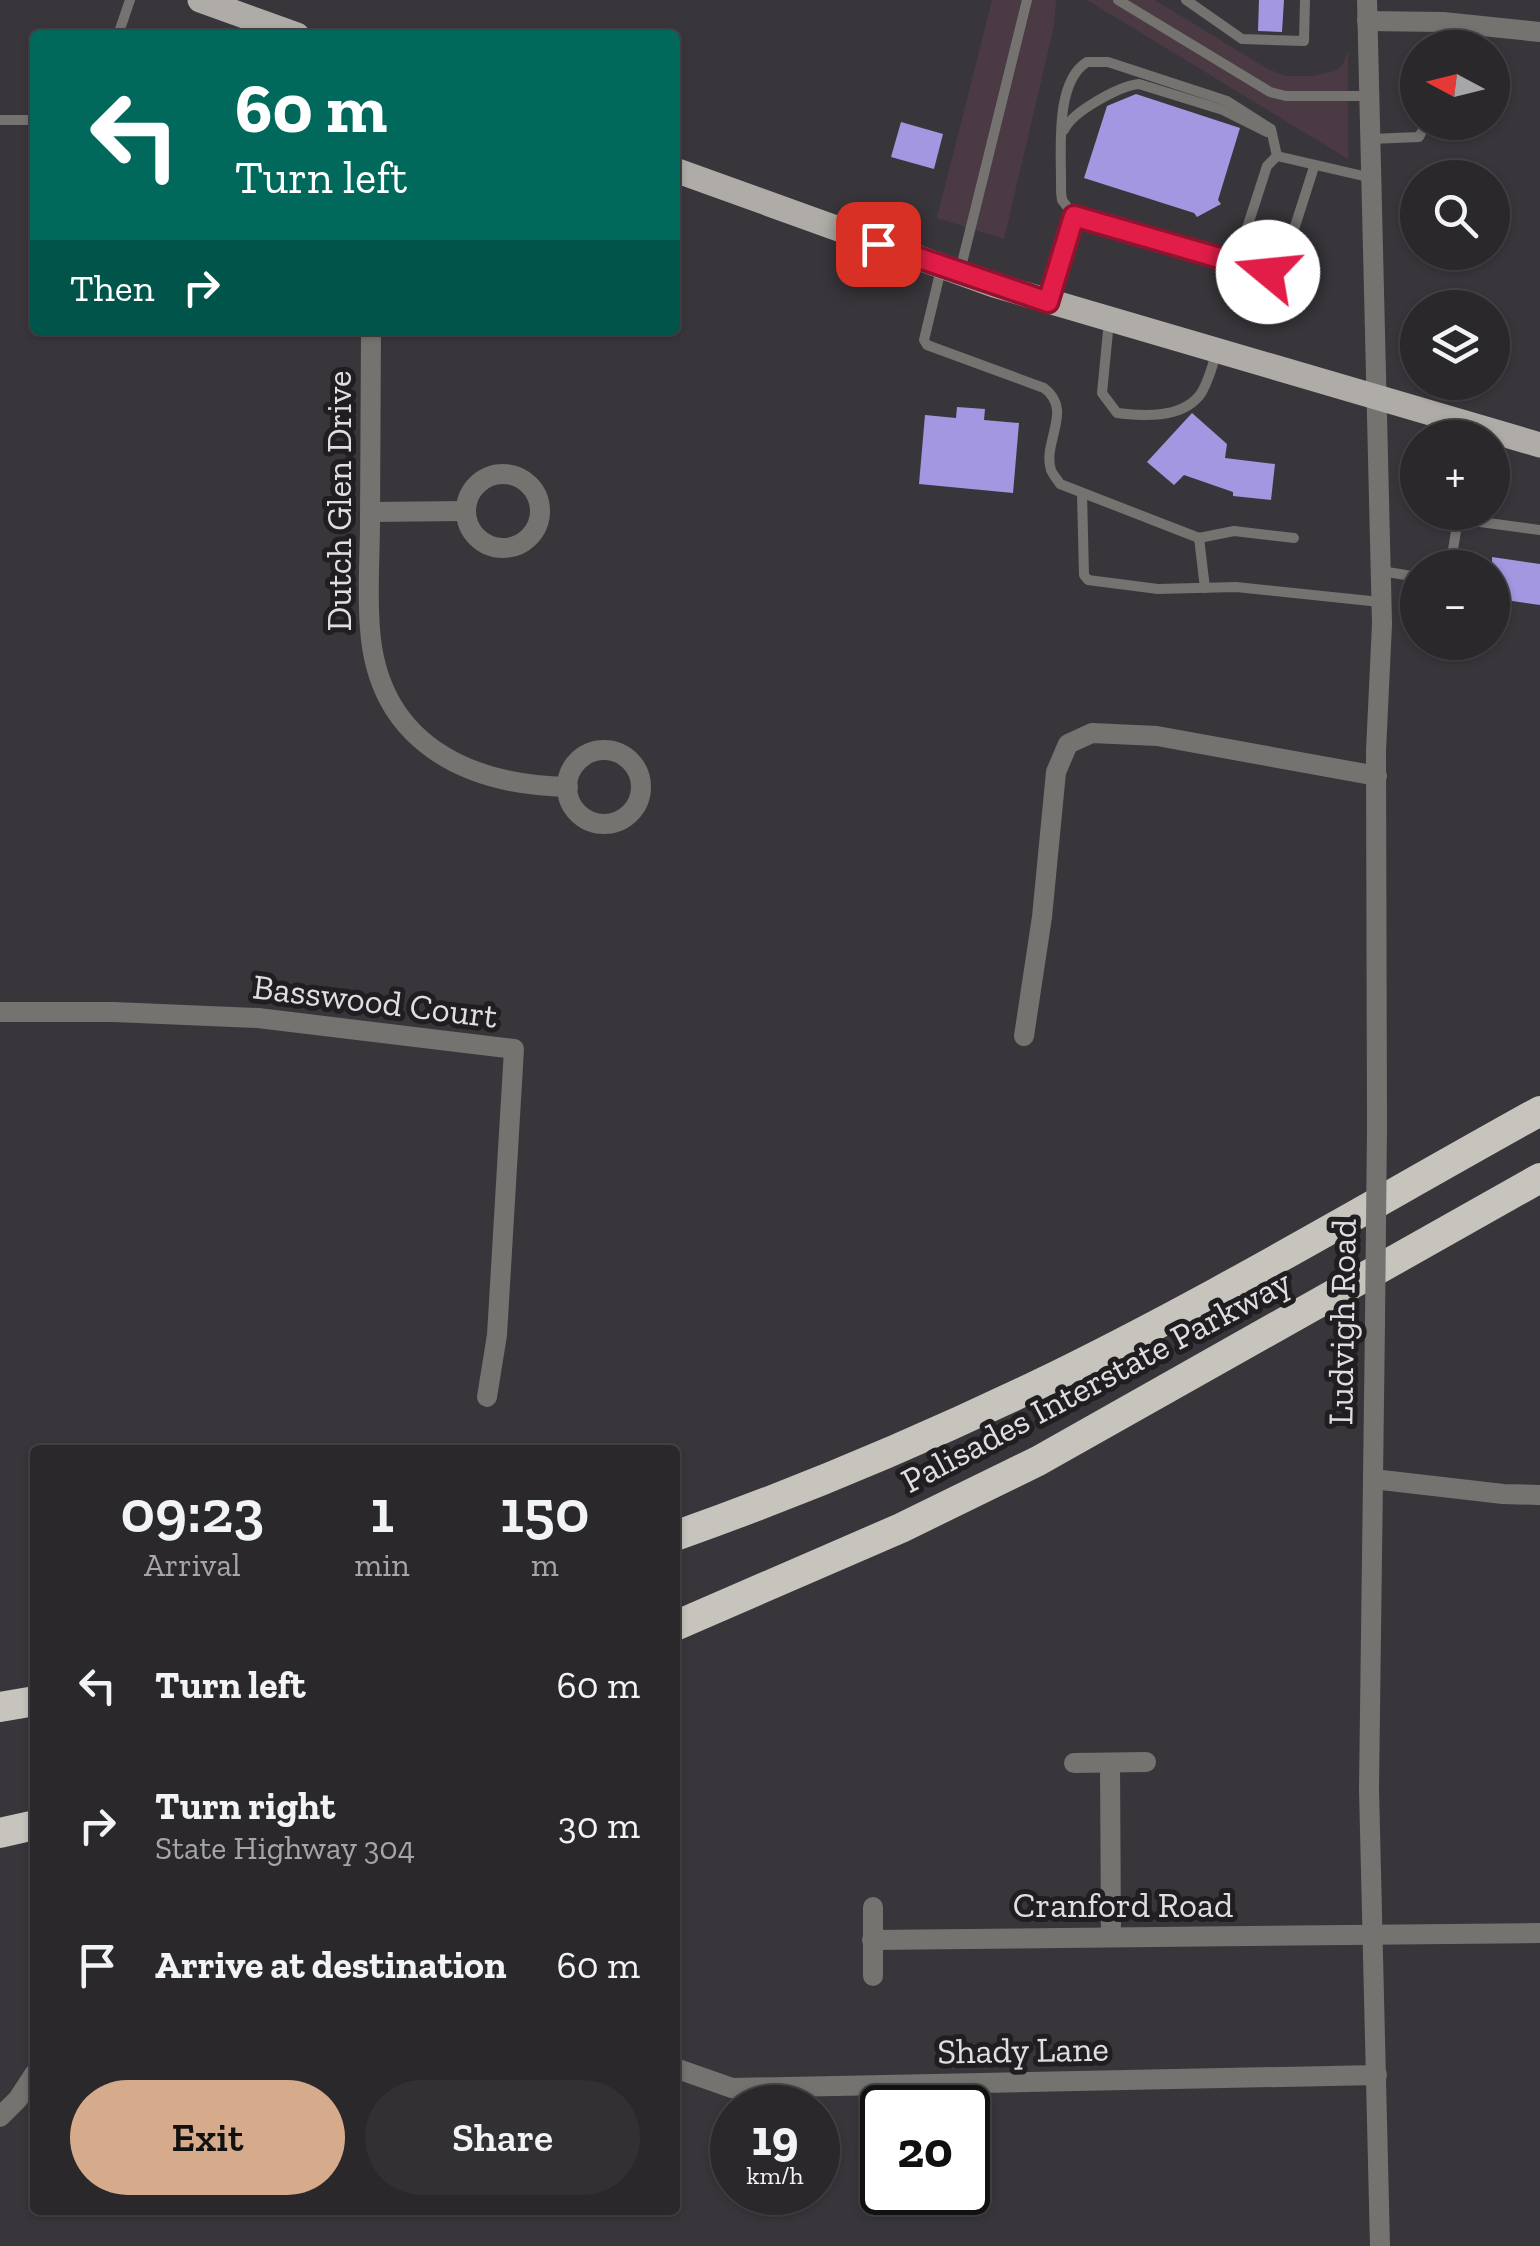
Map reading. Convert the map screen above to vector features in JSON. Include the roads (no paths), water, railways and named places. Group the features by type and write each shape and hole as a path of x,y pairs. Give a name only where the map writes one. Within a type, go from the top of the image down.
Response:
{"highway":[{"name":"Palisades Interstate Parkway","path":"680,1534 826,1478 1034,1386 1168,1317 1540,1111"},
{"name":"Palisades Interstate Parkway","path":"680,1624 901,1528 1038,1461 1540,1178"},
{"path":"0,1707 30,1702"},
{"path":"0,1832 30,1826"}],"main road":[{"path":"200,0 227,5 286,30"},
{"path":"680,172 1048,302 1540,445"}],"street":[{"name":"Ludvigh Road","path":"1367,10 1382,602 1376,776 1369,1788 1380,2246"},
{"path":"1367,10 1540,32"},
{"name":"Dutch Glen Drive","path":"371,335 370,629 384,687 404,720 444,758 475,774 524,786 568,787"},
{"path":"370,512 466,511"},
{"path":"1024,1036 1038,947 1056,772 1068,744 1092,733 1157,736 1376,776"},
{"name":"Basswood Court","path":"0,1012 258,1018 514,1050 497,1335 487,1397"},
{"path":"1373,1478 1540,1495"},
{"path":"1110,1762 1111,1938"},
{"path":"1074,1763 1146,1762"},
{"path":"872,1976 873,1907"},
{"name":"Cranford Road","path":"872,1940 1540,1933"},
{"name":"Shady Lane","path":"680,2070 732,2088 1376,2075"},
{"path":"0,2116 30,2080"}],"lane":[{"path":"120,30 130,0"},
{"path":"1028,0 951,270 924,340 927,345 1044,388 1054,396 1058,406 1050,469 1060,484 1199,538 1234,531 1294,538"},
{"path":"1118,0 1270,92 1286,96 1368,96"},
{"path":"1186,0 1242,39 1304,41 1306,0"},
{"path":"1441,30 1442,22"},
{"path":"1277,150 1271,129 1228,100 1097,60 1080,67 1068,81 1062,200 1074,216 1268,272 1281,270 1314,168"},
{"path":"1063,134 1074,114 1139,84 1223,110 1268,132 1277,150 1314,168 1372,178"},
{"path":"0,120 30,120"},
{"path":"1370,139 1400,138"},
{"path":"1236,262 1266,166 1277,150"},
{"path":"1048,302 1074,216"},
{"path":"1109,320 1102,393 1117,413 1155,417 1190,403 1200,395 1217,352"},
{"path":"1082,494 1085,579 1158,589 1236,587 1382,602"},
{"path":"1453,550 1458,519 1540,530"},
{"path":"1199,538 1204,588"},
{"path":"1381,571 1400,574"}]}
